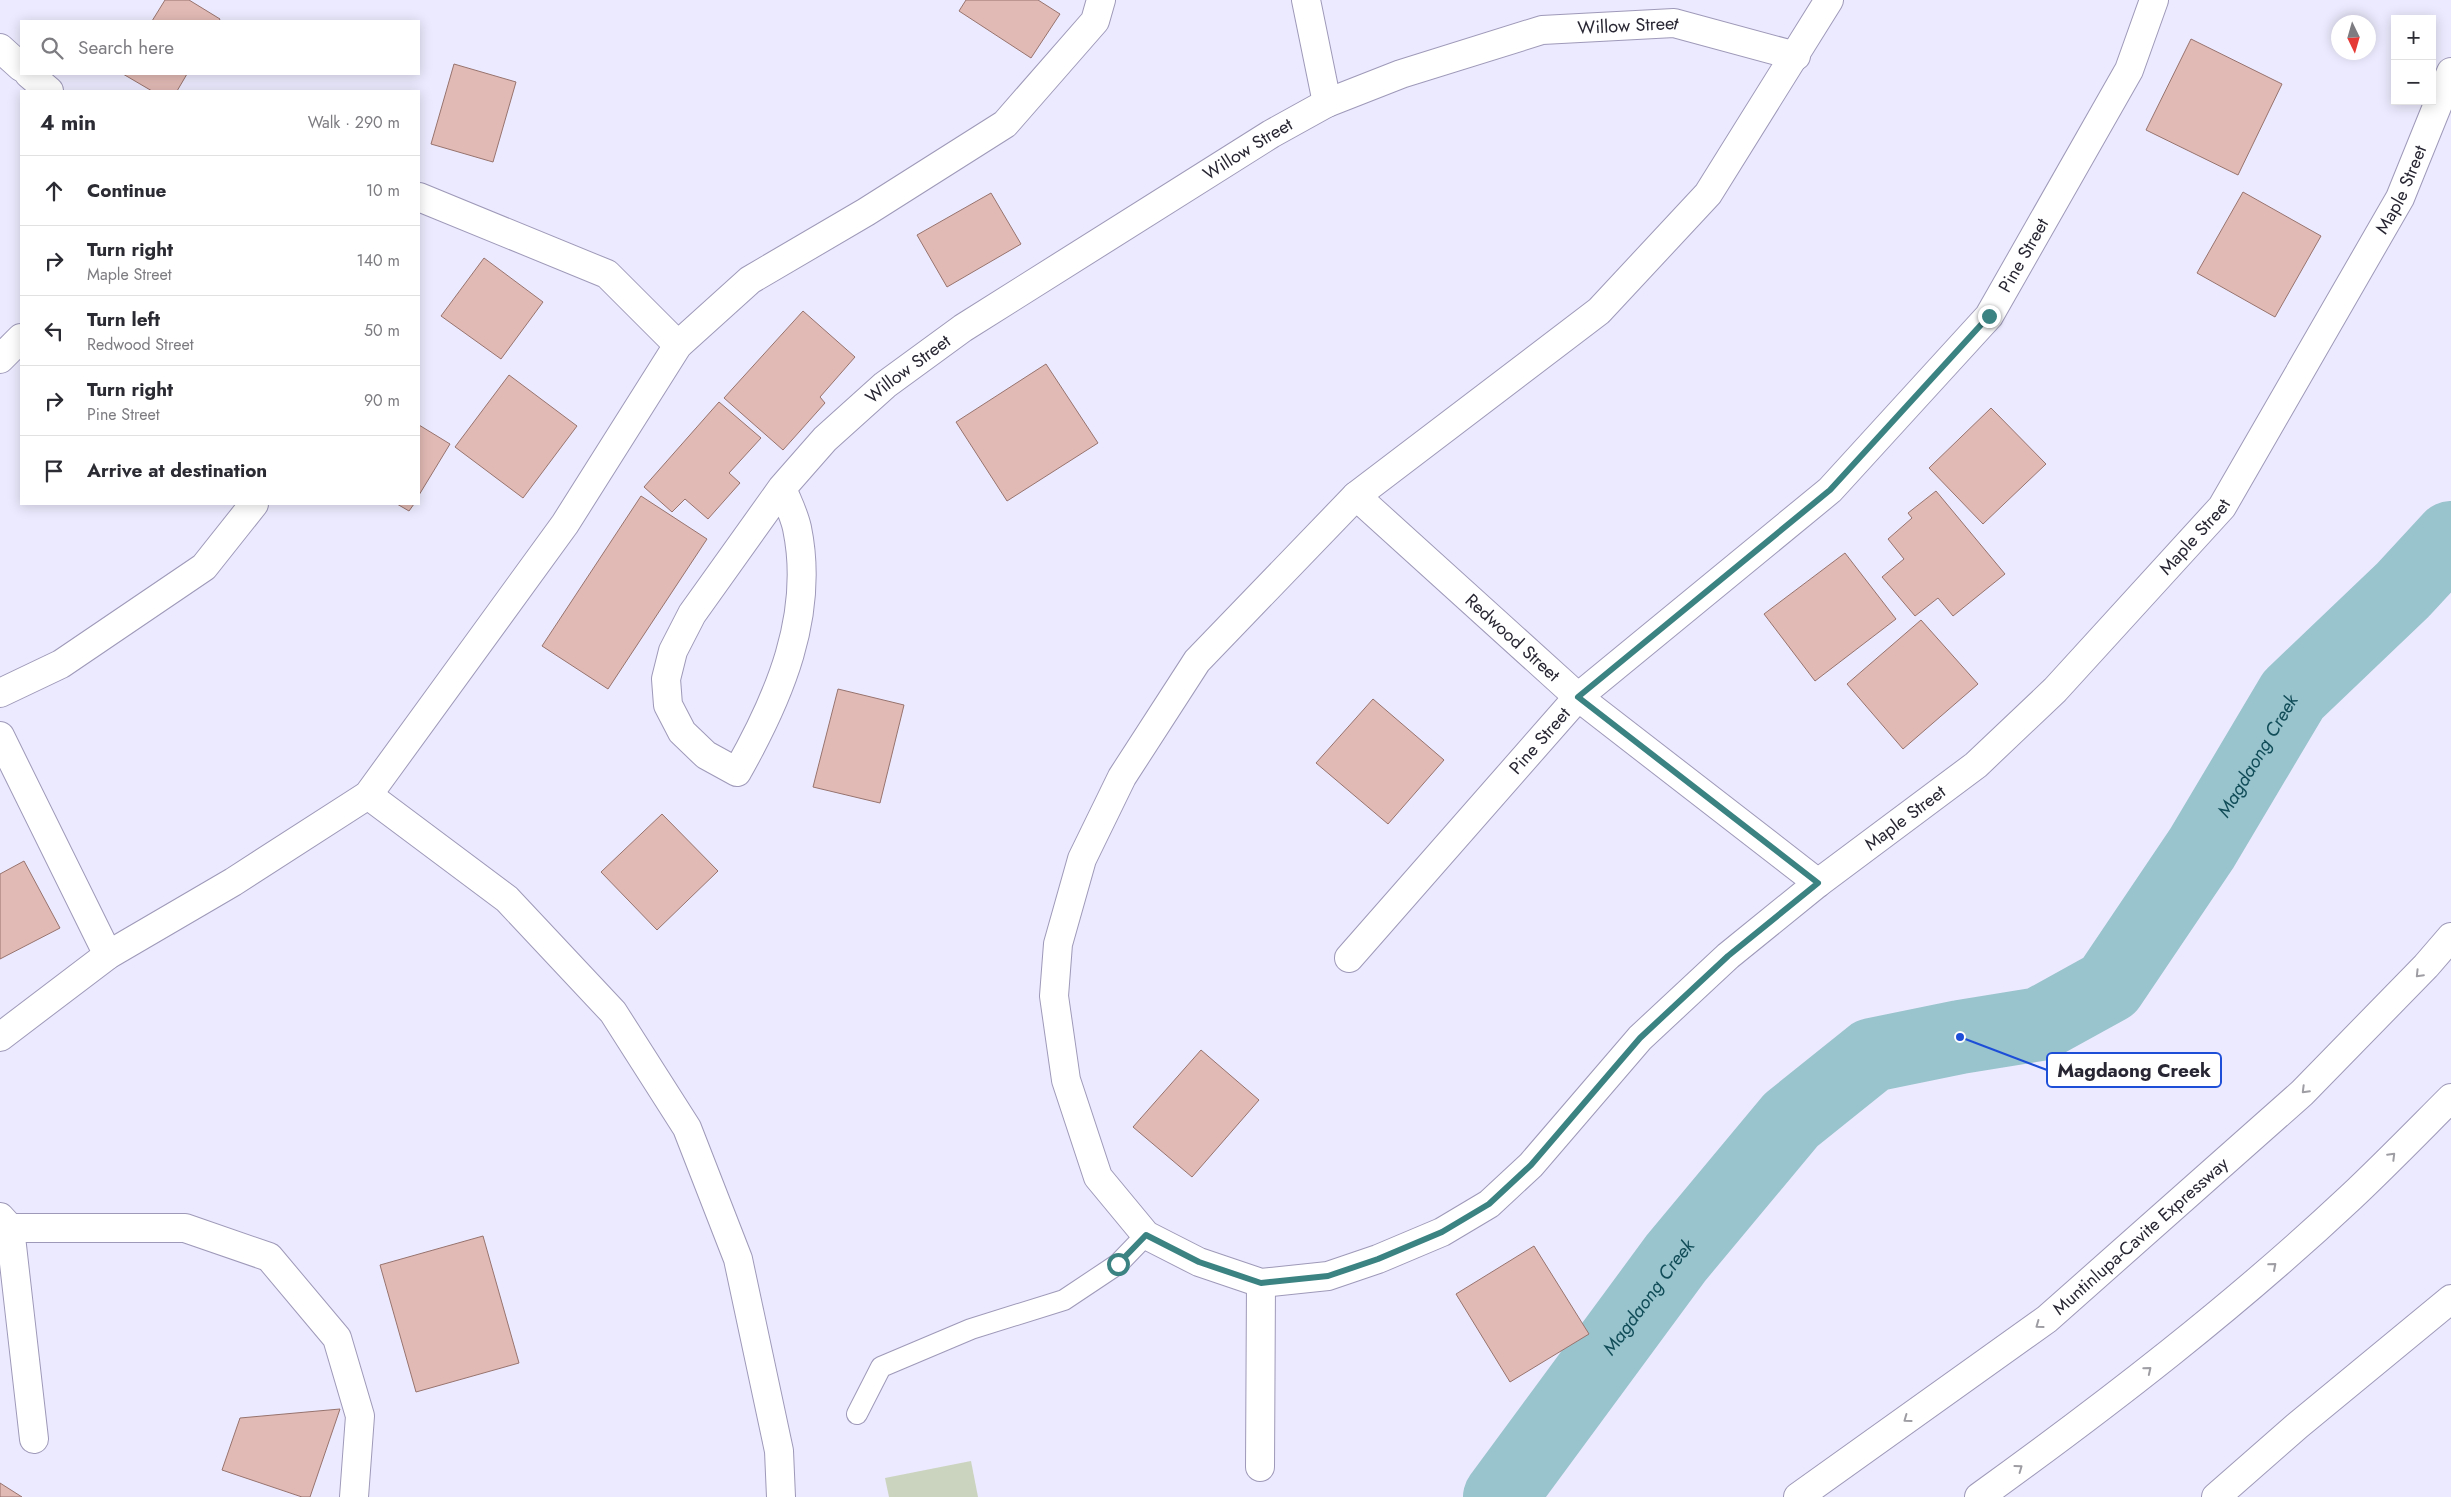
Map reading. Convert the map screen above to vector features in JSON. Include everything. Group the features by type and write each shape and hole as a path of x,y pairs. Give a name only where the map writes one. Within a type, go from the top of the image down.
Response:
{"main road":[{"path":"0,1037 108,954 233,882 368,795 566,524 678,345 750,280 866,212 1005,124 1095,21 1101,0"},
{"path":"1306,0 1327,103"},
{"path":"1146,1235 1098,1178 1066,1080 1054,996 1058,944 1082,859 1122,777 1197,661 1356,496 1599,311 1708,194 1796,56 1829,0"},
{"name":"Pine Street","path":"1349,958 1578,697 1830,490 1989,316 2129,70 2154,0"},
{"name":"Willow Street","path":"782,488 796,527 802,578 798,615 787,664 767,716 737,772 706,755 682,732 668,705 666,678 673,651 692,614 782,488 824,439 878,391 963,328 1271,134 1327,103 1401,74 1542,30 1674,23 1796,56"},
{"path":"0,48 20,66"},
{"name":"Maple Street","path":"1146,1235 1199,1262 1261,1283 1328,1276 1370,1262 1442,1232 1489,1204 1531,1165 1640,1038 1728,956 1818,883 1976,765 2055,690 2222,507 2400,198 2451,72"},
{"path":"30,75 48,90"},
{"path":"420,200 607,274 678,345"},
{"path":"0,360 20,339"},
{"name":"Redwood Street","path":"1356,496 1578,697 1818,883"},
{"path":"0,693 61,664 204,567 253,505"},
{"path":"0,736 108,954"},
{"path":"368,795 507,899 614,1012 687,1128 738,1259 779,1451 781,1497"},
{"name":"Muntinlupa-Cavite Expressway","path":"1798,1497 2047,1319 2302,1093 2451,938"},
{"path":"1979,1497 2092,1415 2230,1303 2350,1197 2451,1098"},
{"path":"34,1439 5,1223 185,1228 269,1258 337,1338 360,1416 354,1497"},
{"path":"1260,1467 1261,1283"},
{"path":"2216,1497 2297,1426 2451,1299"}],"lane":[{"path":"857,1414 880,1366 971,1329 1064,1300 1118,1264 1146,1235"}],"green space":[{"path":"971,1461 978,1497 889,1497 885,1478"}],"building":[{"path":"165,0 189,0 220,19 220,20 153,20"},
{"path":"966,0 1038,0 1060,14 1031,58 959,11"},
{"path":"2191,39 2282,84 2238,175 2146,130"},
{"path":"454,64 516,82 493,162 431,144"},
{"path":"125,75 186,75 178,90 150,90"},
{"path":"2243,192 2321,236 2275,317 2197,273"},
{"path":"991,193 1021,244 947,287 917,235"},
{"path":"484,258 543,302 501,359 441,316"},
{"path":"803,311 855,357 820,397 825,403 783,450 724,398"},
{"path":"1046,364 1098,443 1007,501 956,422"},
{"path":"509,375 577,426 523,498 455,447"},
{"path":"719,402 761,438 729,473 740,483 708,519 685,499 672,512 644,487"},
{"path":"1991,408 2046,464 1983,524 1929,468"},
{"path":"420,426 450,444 420,493"},
{"path":"1936,491 2005,574 1953,616 1938,598 1915,616 1882,577 1904,559 1888,539 1912,518 1908,513"},
{"path":"641,496 707,539 608,689 542,646"},
{"path":"399,505 413,505 409,511"},
{"path":"1845,553 1896,619 1815,681 1764,614"},
{"path":"1921,620 1978,684 1903,749 1847,684"},
{"path":"838,689 904,705 880,803 813,787"},
{"path":"1373,699 1444,760 1388,824 1316,763"},
{"path":"662,814 718,871 657,930 601,872"},
{"path":"24,861 60,928 0,959 0,874"},
{"path":"1201,1050 1259,1100 1192,1177 1133,1127"},
{"path":"483,1236 519,1363 416,1392 380,1265"},
{"path":"1534,1246 1589,1334 1510,1382 1456,1294"},
{"path":"340,1409 310,1497 302,1497 222,1470 240,1418"},
{"path":"0,1483 22,1497 0,1497"}],"waterway":[{"name":"Magdaong Creek","path":"1500,1497 1676,1258 1791,1120 1872,1055 1960,1037 2040,1024 2109,986 2202,848 2293,695 2403,590 2451,538"}],"place":[{"name":"Magdaong Creek","path":"1960,1037"}],"route":[{"path":"1118,1264 1146,1235 1199,1262 1261,1283 1328,1276 1378,1259 1442,1232 1489,1204 1531,1165 1582,1108 1640,1038 1728,956 1818,883 1578,697 1830,490 1989,316"}]}
